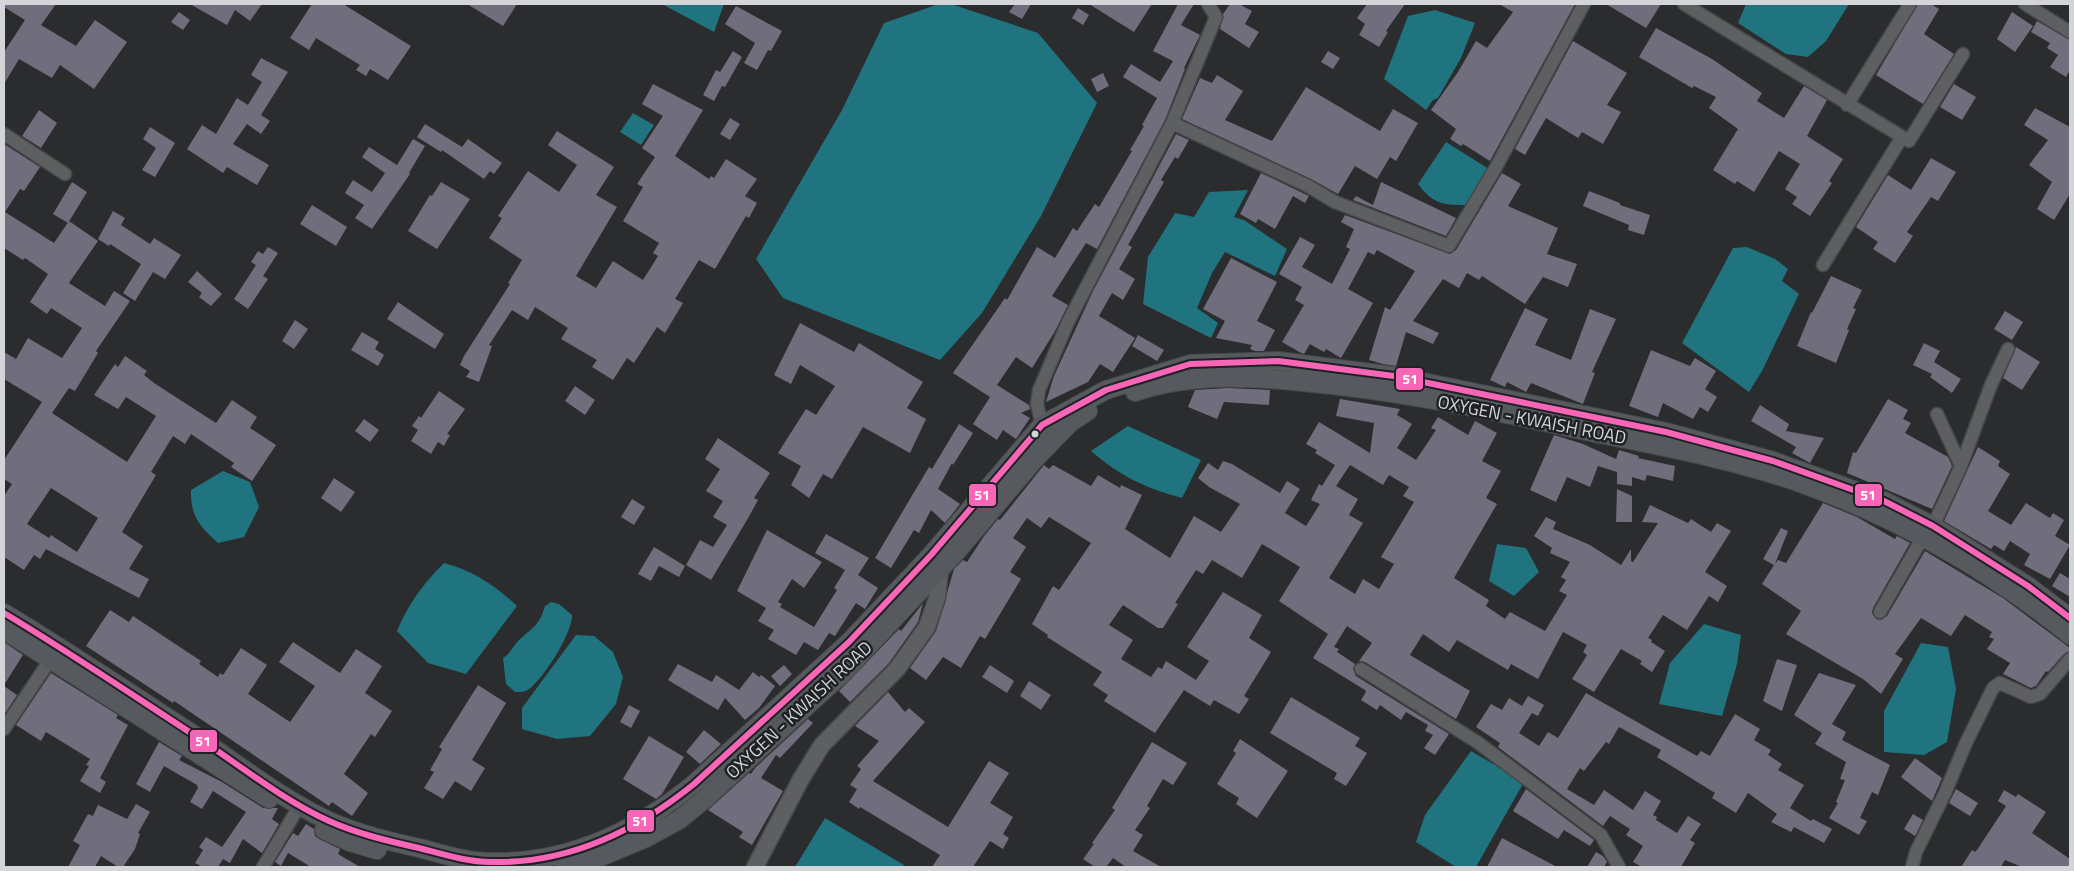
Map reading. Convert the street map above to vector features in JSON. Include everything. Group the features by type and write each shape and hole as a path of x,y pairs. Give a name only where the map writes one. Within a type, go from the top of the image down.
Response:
{"main road":[{"name":"OXYGEN - KWAISH ROAD","path":"565,867 607,856 679,820 845,670 935,562 1042,425 1106,390 1190,364 1278,361 1394,376 1666,432 1800,470 1884,501 2070,635"},
{"name":"OXYGEN - KWAISH ROAD","path":"4,630 55,652 287,797 328,820 371,837 457,857 490,862 527,864 586,847 632,828 667,806 694,784 935,562 1070,423 1098,405 1140,390 1205,378 1277,379 1381,390 1700,454 1803,484 1928,531 2028,586 2070,618"},
{"name":"OXYGEN - KWAISH ROAD","path":"4,613 55,652 294,814 350,842 460,867"}],"street":[{"path":"1042,425 1037,404 1039,390 1068,322 1172,123 1216,17 1208,4"},
{"path":"1172,123 1308,186 1335,202 1450,246 1496,169 1584,4"},
{"path":"1684,4 1909,142 1963,54"},
{"path":"1847,105 1910,4"},
{"path":"2025,4 2070,32"},
{"path":"4,134 65,174"},
{"path":"1823,265 1902,137"},
{"path":"1880,612 1928,531 1961,466 2008,349"},
{"path":"1937,414 1961,466"},
{"path":"755,867 801,779 822,744 897,669 927,627 937,598 935,562"},
{"path":"4,728 55,652"},
{"path":"1912,867 1916,852 1993,688 2000,683 2031,697 2040,694 2070,659"},
{"path":"1361,669 1477,742 1601,835 1619,867"},
{"path":"263,867 294,814"}],"water":[{"path":"662,4 724,4 714,32"},
{"path":"939,4 951,4 1038,33 1097,103 1041,216 982,313 940,360 783,298 756,259 842,110 884,23"},
{"path":"1746,4 1849,4 1826,41 1808,57 1786,54 1738,23"},
{"path":"1435,10 1475,23 1461,58 1438,98 1433,100 1426,110 1384,79 1408,16"},
{"path":"633,113 654,125 641,145 620,132"},
{"path":"1446,142 1489,169 1467,205 1451,205 1439,202 1423,191 1418,184"},
{"path":"1248,190 1234,217 1244,220 1287,249 1275,276 1225,252 1212,273 1197,308 1218,323 1211,338 1143,304 1148,257 1175,213 1194,217 1209,192"},
{"path":"1747,247 1775,259 1788,269 1782,281 1799,294 1762,371 1749,392 1682,343 1733,248"},
{"path":"1128,426 1201,460 1182,498 1156,490 1134,480 1112,467 1091,451"},
{"path":"223,471 250,482 259,507 244,537 218,543 197,520 192,507 191,490"},
{"path":"1497,544 1526,548 1539,572 1514,596 1489,581"},
{"path":"444,563 464,570 483,580 517,606 466,674 428,663 397,631 417,595"},
{"path":"551,602 559,604 572,615 567,633 548,668 533,686 526,691 515,692 506,684 503,658 535,626 545,606"},
{"path":"1704,624 1741,635 1737,664 1722,716 1659,704 1670,663"},
{"path":"576,635 594,636 613,652 623,677 616,704 590,736 557,739 522,729 522,708"},
{"path":"1921,643 1948,647 1956,689 1947,742 1924,755 1884,752 1884,711"},
{"path":"1471,751 1524,782 1476,867 1456,867 1416,842 1425,815"},
{"path":"825,818 904,865 903,867 795,867"}],"building":[{"path":"4,4 56,4 41,25 76,46 95,20 127,42 94,89 60,65 52,78 19,59 4,84 4,52 25,20 4,7"},
{"path":"190,4 262,4 250,21 235,10 227,25"},
{"path":"312,4 343,4 411,46 388,80 370,69 366,76 356,70 360,65 316,38 309,50 290,38"},
{"path":"467,4 517,4 503,26"},
{"path":"1015,4 1031,4 1022,19 1009,12"},
{"path":"1089,4 1152,4 1134,32"},
{"path":"1178,4 1194,4 1181,25 1200,35 1184,68 1165,120 1097,249 1086,243 1052,296 1068,305 1054,333 1032,368 1016,357 997,385 1029,405 1030,409 1021,413 1030,418 1016,439 1003,430 997,440 973,424 990,397 953,373 1005,298 1007,300 1037,247 1055,258 1073,228 1077,231 1095,204 1099,207 1132,151 1130,150 1157,98 1123,77 1131,64 1160,82 1173,61 1153,51"},
{"path":"1230,4 1239,4 1252,11 1245,24 1259,32 1249,48 1220,29 1223,14"},
{"path":"1367,4 1405,4 1386,31 1388,32 1379,47 1359,35 1365,24 1357,18"},
{"path":"1499,4 1575,4 1490,161 1463,144 1461,146 1450,139 1456,129 1431,110 1458,72 1476,41 1487,48 1513,12"},
{"path":"1606,4 1661,4 1646,28"},
{"path":"1918,4 1931,4 1939,9 1924,34 1954,54 1923,104 1876,75"},
{"path":"736,6 782,31 771,51 768,50 757,70 744,63 755,43 725,24"},
{"path":"1078,8 1089,15 1083,25 1072,18"},
{"path":"179,12 190,20 183,30 171,22"},
{"path":"2012,12 2033,26 2015,52 1997,39"},
{"path":"2037,21 2070,40 2070,70 2066,77 2050,67 2058,55 2047,48 2050,43 2031,32"},
{"path":"1656,28 1712,59 1762,93 1757,101 1784,118 1804,86 1827,100 1807,136 1843,159 1829,181 1832,183 1810,216 1792,204 1797,197 1785,189 1800,164 1779,151 1754,192 1737,181 1735,184 1713,170 1738,129 1709,108 1716,97 1694,86 1692,88 1639,57"},
{"path":"1573,41 1627,73 1607,105 1621,112 1603,144 1582,132 1578,138 1546,118 1525,155 1515,149"},
{"path":"733,51 742,57 725,87 722,86 714,101 703,95 716,70 720,72"},
{"path":"1328,51 1340,58 1333,69 1321,62"},
{"path":"261,58 288,72 261,115 270,121 261,134 247,124 233,144 269,165 257,185 227,167 223,173 187,149 202,125 216,134 237,98 248,105 262,82 251,75"},
{"path":"1103,73 1109,86 1097,92 1091,79"},
{"path":"1217,75 1243,91 1225,120 1272,141 1306,87 1380,131 1393,109 1418,123 1396,161 1390,157 1377,179 1355,166 1338,194 1311,179 1182,119 1200,78 1212,83"},
{"path":"653,84 703,110 675,156 709,179 711,176 714,178 726,159 757,179 745,196 757,203 749,218 746,216 715,269 699,260 675,299 683,303 665,333 657,327 634,363 627,358 613,380 592,367 597,360 561,339 568,328 535,307 528,320 512,310 489,345 492,346 479,382 466,377 470,371 460,365 464,356 510,284 508,283 522,260 489,238 502,218 498,216 528,171 559,192 577,165 548,145 557,131 614,167 596,195 617,207 576,276 596,288 613,261 643,280 658,256 653,253 659,243 623,221 643,187 637,184 655,157 642,148 663,116 642,104"},
{"path":"1954,84 1976,97 1962,120 1940,107"},
{"path":"2035,108 2070,127 2070,194 2054,220 2037,209 2052,182 2029,165 2048,140 2024,125"},
{"path":"39,110 57,123 41,148 22,136"},
{"path":"730,118 740,124 730,140 720,134"},
{"path":"425,124 462,147 468,139 502,163 494,174 490,171 484,179 442,150 441,152 417,137"},
{"path":"150,127 175,143 155,177 142,170 156,148 143,139"},
{"path":"1176,134 1189,140 1178,159 1175,157 1161,180 1164,182 1128,245 1132,247 1119,269 1135,279 1123,300 1112,293 1099,316 1135,338 1113,372 1100,364 1088,382 1046,402 1054,376 1092,293"},
{"path":"413,139 425,146 410,174 372,229 355,218 364,205 345,193 353,180 372,192 385,173 362,157 369,147 397,165"},
{"path":"4,144 40,167 24,191 20,189 5,212 54,243 69,221 98,241 69,283 105,306 114,291 130,301 96,351 98,353 75,391 69,388 52,413 127,462 156,416 126,397 118,409 94,395 115,364 118,367 125,356 147,371 144,375 154,383 216,423 232,400 257,417 250,428 276,445 252,481 231,467 234,463 191,434 185,444 173,436 151,472 156,475 122,532 143,546 129,569 149,579 139,598 46,549 40,559 34,555 24,570 4,557 4,496 12,484 4,479 4,460 42,402 4,379 4,352 16,359 28,338 62,358 82,328 51,308 47,314 30,302 48,274 25,258 23,260 4,248","holes":["51,488 98,518 77,552 51,535 49,538 27,524"]},
{"path":"1931,158 1956,172 1938,201 1931,197 1907,232 1913,236 1895,263 1873,249 1878,242 1856,227 1888,175 1911,190"},
{"path":"1261,173 1309,196 1305,203 1293,196 1275,229 1258,219 1256,223 1240,214"},
{"path":"1502,173 1521,184 1508,206 1558,228 1547,254 1577,264 1568,287 1543,277 1525,304 1482,276 1479,280 1467,273 1459,288 1443,279 1413,321 1439,333 1433,344 1406,332 1396,366 1383,364 1369,360 1385,307 1390,310 1415,271 1377,250 1374,255 1368,252 1348,289 1373,303 1341,358 1326,349 1324,352 1310,344 1304,354 1282,342 1304,305 1295,300 1302,287 1279,274 1300,237 1315,245 1302,267 1332,284 1350,249 1346,247 1354,229 1341,222 1345,215 1450,254 1456,250"},
{"path":"72,182 87,192 68,223 53,214"},
{"path":"441,182 470,199 437,249 408,231 430,195 432,196"},
{"path":"1381,182 1456,218 1446,236 1353,200 1356,196 1373,205"},
{"path":"1589,191 1620,203 1620,205 1650,215 1644,235 1628,230 1629,225 1583,206"},
{"path":"312,205 347,227 336,246 300,224"},
{"path":"113,211 125,218 121,225 150,244 154,238 181,255 165,279 153,272 135,301 123,293 141,264 110,244 109,246 98,239"},
{"path":"268,247 278,253 263,276 268,279 248,309 234,299 256,265 251,262 258,251 263,254"},
{"path":"1231,258 1277,282 1257,321 1275,330 1264,351 1250,349 1252,345 1216,338 1225,321 1203,309"},
{"path":"197,271 222,294 211,306 199,297 202,293 188,282"},
{"path":"1831,276 1862,290 1853,308 1856,309 1836,363 1797,346 1811,312"},
{"path":"398,302 444,334 435,349 387,319"},
{"path":"1525,308 1548,319 1535,345 1571,360 1590,309 1616,319 1592,372 1595,373 1583,404 1531,383 1526,392 1507,382 1505,387 1490,380"},
{"path":"2005,311 2023,322 2012,340 1994,329"},
{"path":"295,320 308,329 294,349 282,341"},
{"path":"800,323 854,352 859,343 923,382 907,408 926,419 910,453 863,427 832,479 823,474 809,498 791,485 801,466 778,453 806,409 816,415 835,386 800,365 791,384 774,375"},
{"path":"362,332 379,342 375,349 384,355 378,366 351,350"},
{"path":"1138,335 1164,350 1157,361 1132,346"},
{"path":"1924,343 1940,351 1934,362 1961,379 1952,393 1930,377 1932,374 1913,365"},
{"path":"2016,347 2040,362 2022,390 2003,378"},
{"path":"1651,350 1690,366 1695,358 1716,371 1705,389 1717,397 1708,412 1700,407 1693,419 1663,403 1658,417 1629,406"},
{"path":"575,386 595,400 585,415 565,401"},
{"path":"1228,388 1270,390 1269,405 1224,402 1217,419 1188,407 1195,390"},
{"path":"439,391 465,409 447,434 450,435 444,446 438,442 431,454 411,441 418,430 412,426 419,416 421,418"},
{"path":"1340,399 1400,409 1397,415 1412,424 1397,448 1416,460 1436,430 1431,428 1438,417 1468,435 1475,421 1497,433 1482,461 1501,471 1486,498 1497,504 1454,578 1489,600 1486,606 1505,619 1510,612 1545,631 1567,595 1559,591 1566,580 1561,577 1570,562 1550,553 1552,548 1534,536 1546,517 1556,522 1553,529 1590,545 1621,565 1631,549 1631,561 1633,562 1658,523 1642,522 1650,505 1688,523 1691,519 1711,532 1717,523 1731,531 1705,572 1727,586 1718,602 1709,596 1687,630 1663,615 1648,638 1665,651 1652,672 1640,664 1642,661 1621,649 1594,692 1572,679 1587,655 1583,652 1587,645 1563,632 1538,679 1511,664 1508,670 1457,640 1449,652 1423,634 1410,655 1470,691 1456,719 1365,662 1359,661 1372,643 1347,626 1334,647 1339,649 1337,652 1355,664 1353,669 1356,676 1449,734 1435,755 1424,748 1433,735 1425,731 1428,725 1406,712 1401,720 1380,705 1377,710 1361,700 1366,692 1365,690 1313,658 1328,634 1279,601 1300,567 1262,544 1242,578 1212,560 1203,574 1196,570 1175,603 1178,604 1163,628 1158,628 1123,605 1109,625 1133,640 1121,659 1151,677 1158,667 1162,669 1166,661 1196,680 1209,661 1187,647 1223,592 1262,615 1249,638 1271,652 1244,696 1249,699 1239,714 1214,700 1210,706 1184,690 1155,733 1104,701 1108,695 1093,685 1102,672 1047,637 1048,635 1032,624 1053,586 1059,590 1091,543 1049,517 1041,528 1027,518 1013,538 1026,547 1010,572 1021,579 985,639 980,636 961,668 943,657 926,680 910,668 936,631 954,569 963,560 967,562 984,536 998,519 1000,520 1044,465 1049,469 1053,465 1091,486 1098,475 1120,488 1121,485 1142,495 1125,529 1170,558 1194,516 1221,532 1240,504 1209,487 1198,478 1208,463 1218,470 1223,461 1232,464 1280,493 1287,481 1300,489 1285,513 1306,526 1320,504 1311,500 1319,484 1322,486 1335,465 1315,453 1317,450 1306,444 1319,422 1370,453 1374,423 1336,416","holes":["1350,465 1383,485 1389,475 1409,487 1403,496 1414,502 1381,557 1394,564 1379,589 1363,579 1355,594 1329,578 1363,523 1349,515 1358,499 1336,486"]},
{"path":"1888,399 1908,410 1903,419 1911,423 1905,433 1948,457 1952,466 1932,509 1847,473 1853,452 1856,453"},
{"path":"1760,405 1789,424 1786,431 1824,438 1810,463 1792,453 1796,447 1751,421"},
{"path":"364,419 379,430 370,442 355,431"},
{"path":"959,424 973,433 953,465 952,463 938,489 960,504 945,523 931,510 919,533 914,530 891,568 875,558 929,467 932,469"},
{"path":"1554,435 1583,444 1616,459 1619,450 1639,456 1638,458 1675,466 1673,481 1647,475 1645,481 1632,477 1632,486 1617,484 1617,472 1598,466 1590,487 1567,477 1556,502 1530,490"},
{"path":"718,438 770,473 754,498 758,500 747,520 711,580 686,565 700,540 713,547 727,525 713,517 723,501 706,491 720,469 705,459"},
{"path":"1978,447 2000,461 1998,466 2010,474 1988,511 2011,525 2026,503 2050,518 2053,513 2064,520 2055,536 2070,545 2050,579 2024,565 2030,554 2010,541 2004,551 1994,545 1991,549 1944,521"},
{"path":"334,478 355,492 341,512 321,498"},
{"path":"1617,489 1632,496 1632,522 1616,522"},
{"path":"632,499 645,507 634,525 621,517"},
{"path":"1823,503 1857,517 1895,539 1897,536 1910,543 1873,608 1872,613 1876,619 1881,620 1887,616 1925,551 2003,598 2070,648 2070,651 2064,654 2048,672 2046,671 2036,686 2031,688 2003,674 2010,663 1987,649 1994,639 1989,637 1992,632 1965,615 1951,636 1921,618 1895,654 1903,659 1881,694 1863,679 1786,634 1801,611 1762,584 1774,565 1763,559 1781,528 1788,531 1775,564 1778,560 1786,563"},
{"path":"767,530 822,562 804,588 792,579 778,602 782,604 780,607 814,627 837,590 834,588 845,570 815,553 826,534 869,558 858,575 878,588 865,609 856,603 835,636 829,633 818,650 804,642 796,655 768,639 774,630 758,621 766,608 737,591"},
{"path":"654,547 685,566 679,577 659,566 651,581 638,574"},
{"path":"2060,573 2070,579 2070,597 2052,586"},
{"path":"923,603 918,622 889,663 850,702 839,691 899,629 901,631"},
{"path":"110,610 129,622 133,616 201,661 199,664 218,677 220,673 223,675 241,648 267,665 248,694 290,722 315,686 279,662 293,642 340,673 356,649 382,666 365,693 392,711 375,737 371,734 344,774 368,793 352,816 332,802 329,806 174,701 173,703 86,646"},
{"path":"4,642 23,655 4,685"},
{"path":"1777,659 1797,665 1782,711 1763,701"},
{"path":"678,664 712,682 716,675 739,690 753,672 759,677 761,675 775,686 759,708 745,720 725,698 718,710 668,680"},
{"path":"784,665 792,674 780,686 771,676"},
{"path":"990,665 1014,681 1007,693 982,677"},
{"path":"51,673 118,715 116,718 128,725 100,778 106,782 100,793 80,781 89,766 86,765 90,759 46,732 41,741 16,725"},
{"path":"1819,673 1856,685 1832,724 1846,732 1842,740 1890,765 1878,795 1872,792 1860,818 1867,821 1859,835 1829,818 1838,803 1836,802 1845,780 1840,779 1846,762 1815,744 1822,733 1794,715"},
{"path":"1029,681 1051,695 1041,710 1020,696"},
{"path":"478,685 506,703 472,760 485,768 471,791 455,781 443,799 424,788 434,772 430,770 442,749 439,747"},
{"path":"4,686 17,695 4,715"},
{"path":"888,692 905,712 909,708 925,722 873,781 948,827 989,761 1009,773 990,803 1013,817 1003,834 1009,838 1003,849 990,841 973,867 932,867 940,855 849,802 857,789 850,785 861,769 857,766 879,741 855,726"},
{"path":"1586,693 1697,756 1701,751 1710,756 1735,714 1760,729 1754,740 1771,750 1768,755 1782,764 1778,770 1804,785 1790,808 1811,821 1813,819 1832,829 1824,843 1794,827 1791,832 1771,822 1777,814 1748,793 1736,813 1712,798 1715,793 1657,757 1661,750 1619,727 1609,744 1606,742 1584,771 1580,768 1567,789 1594,805 1604,790 1633,810 1645,791 1661,801 1653,815 1657,817 1656,820 1677,833 1688,816 1701,824 1690,840 1695,843 1681,867 1642,867 1633,862 1643,846 1626,835 1630,829 1610,816 1603,826 1498,747 1500,743 1476,727 1491,704 1502,710 1509,698 1522,706 1528,696 1544,705 1538,716 1532,713 1519,733 1539,746 1548,732 1558,738"},
{"path":"1291,697 1360,738 1355,746 1367,753 1346,786 1334,779 1337,773 1270,733"},
{"path":"629,705 640,711 631,728 620,722"},
{"path":"808,719 813,723 780,758 776,755 761,778 783,791 752,845 739,837 743,832 708,810 749,773 751,774 755,768"},
{"path":"704,730 721,744 700,764 686,752"},
{"path":"649,736 684,757 662,794 656,799 623,779"},
{"path":"1240,739 1288,771 1257,818 1236,804 1239,798 1217,784 1236,753 1233,751"},
{"path":"159,742 182,756 179,760 222,782 263,808 278,808 272,819 279,824 262,853 243,839 230,863 223,859 218,867 203,867 195,863 203,850 199,847 206,837 222,847 246,812 213,791 202,809 190,802 198,788 197,785 164,766 150,792 136,784"},
{"path":"1152,742 1187,763 1173,785 1163,779 1147,806 1150,808 1135,830 1143,835 1133,851 1161,867 1126,867 1113,858 1106,867 1095,867 1083,859 1115,810 1112,808"},
{"path":"1915,758 1942,778 1932,801 1901,777"},
{"path":"1526,789 1594,840 1590,846 1564,830 1558,839 1513,811"},
{"path":"1956,789 1978,803 1970,816 1949,803"},
{"path":"2004,790 2016,797 2018,794 2046,812 2032,833 2070,859 2070,867 2022,867 2005,860 2001,867 1961,867 1972,850 1975,852 1977,850 2006,806 1998,801"},
{"path":"136,804 150,812 138,833 140,834 135,849 123,867 118,867 101,856 95,867 68,867 80,845 73,841 88,814 93,816 98,805 127,819"},
{"path":"1913,814 1923,820 1915,836 1904,829"},
{"path":"306,824 314,829 315,836 340,849 338,854 360,867 311,867 288,853 281,866 275,862 293,833 298,836"},
{"path":"1502,838 1557,867 1487,867"},
{"path":"1596,852 1603,856 1607,862 1604,867 1587,867"}],"transit line":[{"name":"51","path":"4,613 194,735 277,792 329,821 373,837 482,862 519,861 547,857 574,851 625,830 672,801 694,784 849,642 931,555 1042,425 1106,390 1190,364 1278,361 1394,376 1666,432 1773,461 1884,501 1933,526 2028,586 2070,618"}]}
